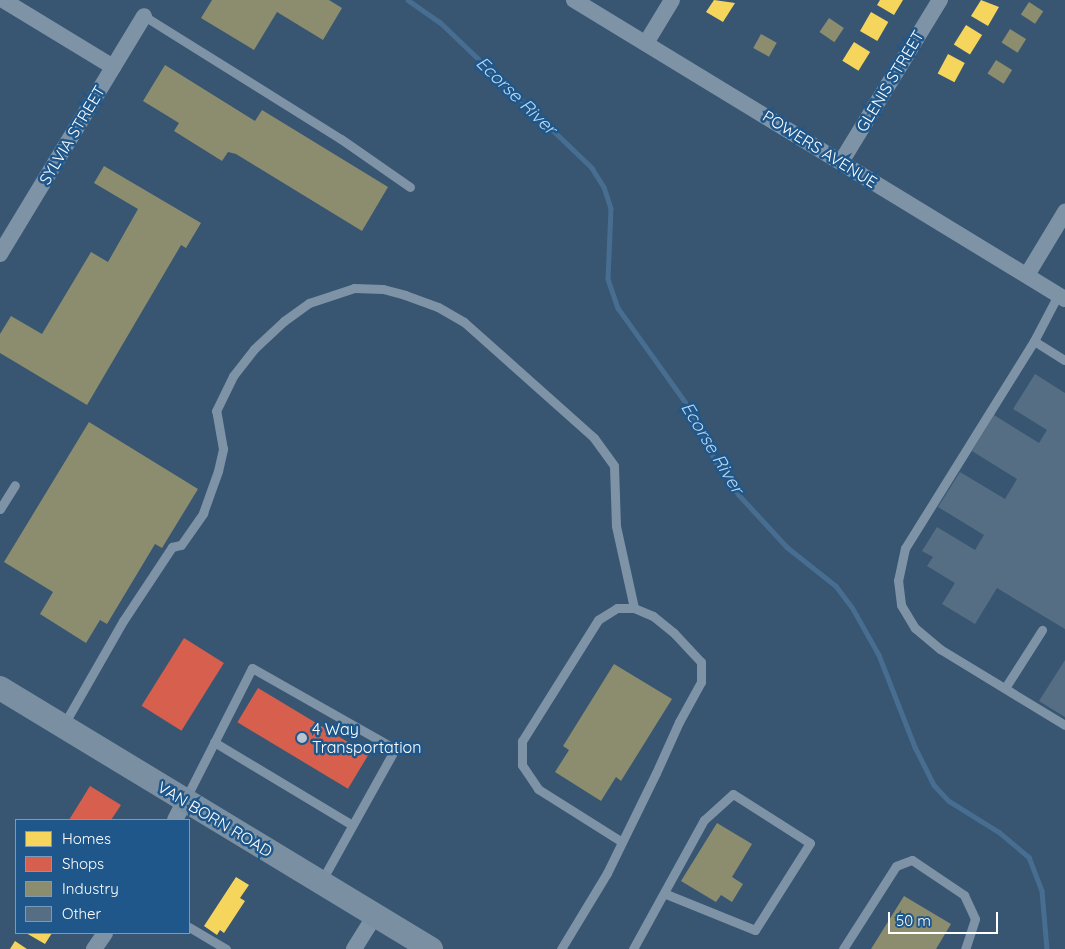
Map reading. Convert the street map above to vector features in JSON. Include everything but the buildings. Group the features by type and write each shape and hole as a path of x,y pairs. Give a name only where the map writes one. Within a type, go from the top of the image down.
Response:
{"main road":[{"name":"VAN BORN ROAD","path":"0,688 62,726 180,810 321,882 431,949"}],"street":[{"path":"3,0 113,67"},
{"name":"POWERS AVENUE","path":"574,0 1062,297"},
{"path":"646,44 672,0"},
{"name":"GLENIS STREET","path":"841,162 940,0"},
{"name":"SYLVIA STREET","path":"0,254 144,16"},
{"path":"1026,276 1065,212"},
{"path":"354,949 375,916"},
{"path":"94,949 104,934"}],"lane":[{"path":"144,16 341,139 410,187"},
{"path":"62,726 123,621 172,547 181,545 202,513 218,471 223,449 216,411 233,376 254,349 308,303 354,288 383,289 406,295 438,307 464,322 594,438 614,466 616,526 634,608"},
{"path":"1062,297 904,548 898,580 901,605 915,628 940,649 1065,725"},
{"path":"1034,341 1065,360"},
{"path":"0,509 15,485"},
{"path":"561,949 622,842 679,722 701,682 701,662 674,633 652,616 634,608 617,608 598,620 522,741 522,765 538,789 622,842"},
{"path":"1004,688 1042,630"},
{"path":"180,810 252,668 395,749 321,882"},
{"path":"214,742 352,826"},
{"path":"634,949 666,894 704,820 733,794 810,843 755,930 666,894"},
{"path":"843,949 896,866 912,860 964,895 975,919 965,949"},
{"path":"190,928 226,949"}],"waterway":[{"name":"Ecorse River","path":"408,0 440,22 592,168 604,187 611,208 608,279 618,308 689,407 716,462 739,495 787,547 836,586 852,607 879,655 915,747 934,785 949,801 999,832 1029,857 1042,891 1047,949"}],"place":[{"name":"4 Way Transportation","path":"302,738"}]}
